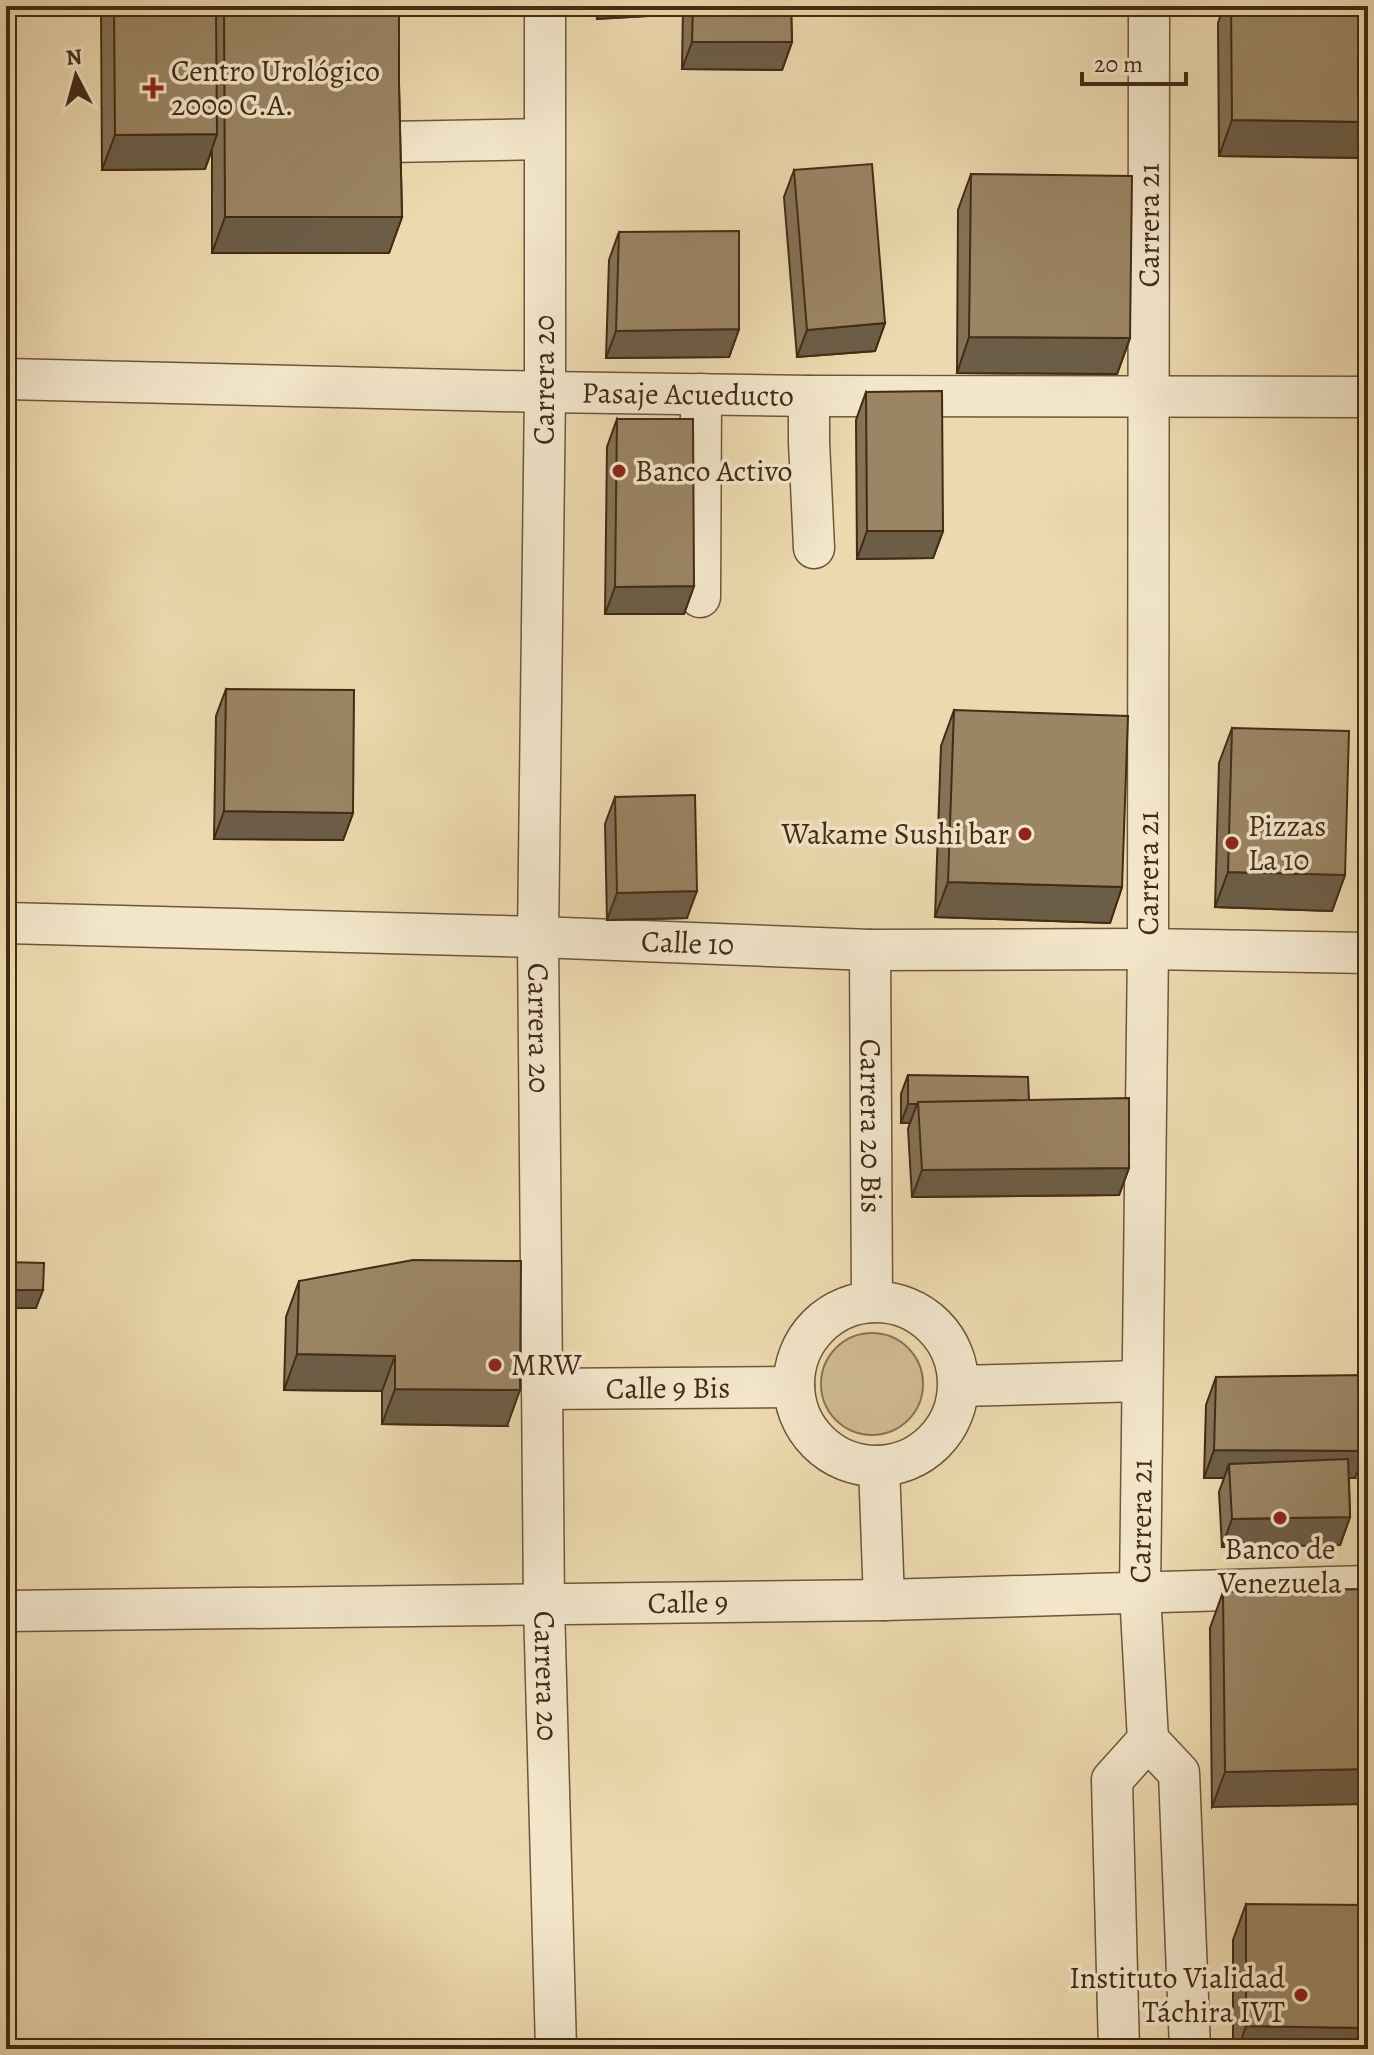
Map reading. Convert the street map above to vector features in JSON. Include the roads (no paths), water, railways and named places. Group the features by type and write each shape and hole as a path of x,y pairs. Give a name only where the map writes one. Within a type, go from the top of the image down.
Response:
{"street":[{"name":"Carrera 20","path":"545,6 545,392 538,937 544,1605 556,2049"},
{"name":"Carrera 21","path":"1148,1740 1140,1592 1148,949 1149,6"},
{"path":"389,142 544,139"},
{"name":"Pasaje Acueducto","path":"6,379 809,396 1368,397"},
{"path":"700,597 701,394"},
{"path":"809,396 814,548"},
{"name":"Calle 10","path":"6,923 538,937 870,950 1148,949 1368,953"},
{"name":"Carrera 20 Bis","path":"870,950 872,1302"},
{"path":"872,1302 899,1305 923,1317 943,1335 955,1360 959,1386 955,1411 943,1432 926,1450 904,1462 879,1466 858,1464 838,1457 820,1444 806,1428 797,1408 794,1387 796,1366 803,1346 816,1329 832,1315 851,1306 872,1302"},
{"path":"959,1386 1142,1381"},
{"name":"Calle 9 Bis","path":"542,1389 794,1387"},
{"path":"879,1466 884,1600"},
{"name":"Calle 9","path":"6,1611 884,1600 1368,1586"},
{"path":"1119,2049 1112,1780 1148,1740 1179,1773 1190,2049"}],"place":[{"name":"Centro Urológico 2000 C.A.","path":"153,88"},
{"name":"Banco Activo","path":"619,471"},
{"name":"Wakame Sushi bar","path":"1025,834"},
{"name":"Pizzas La 10","path":"1232,843"},
{"name":"MRW","path":"495,1365"},
{"name":"Banco de Venezuela","path":"1280,1518"},
{"name":"Instituto Vialidad Táchira IVT","path":"1301,1995"}]}
